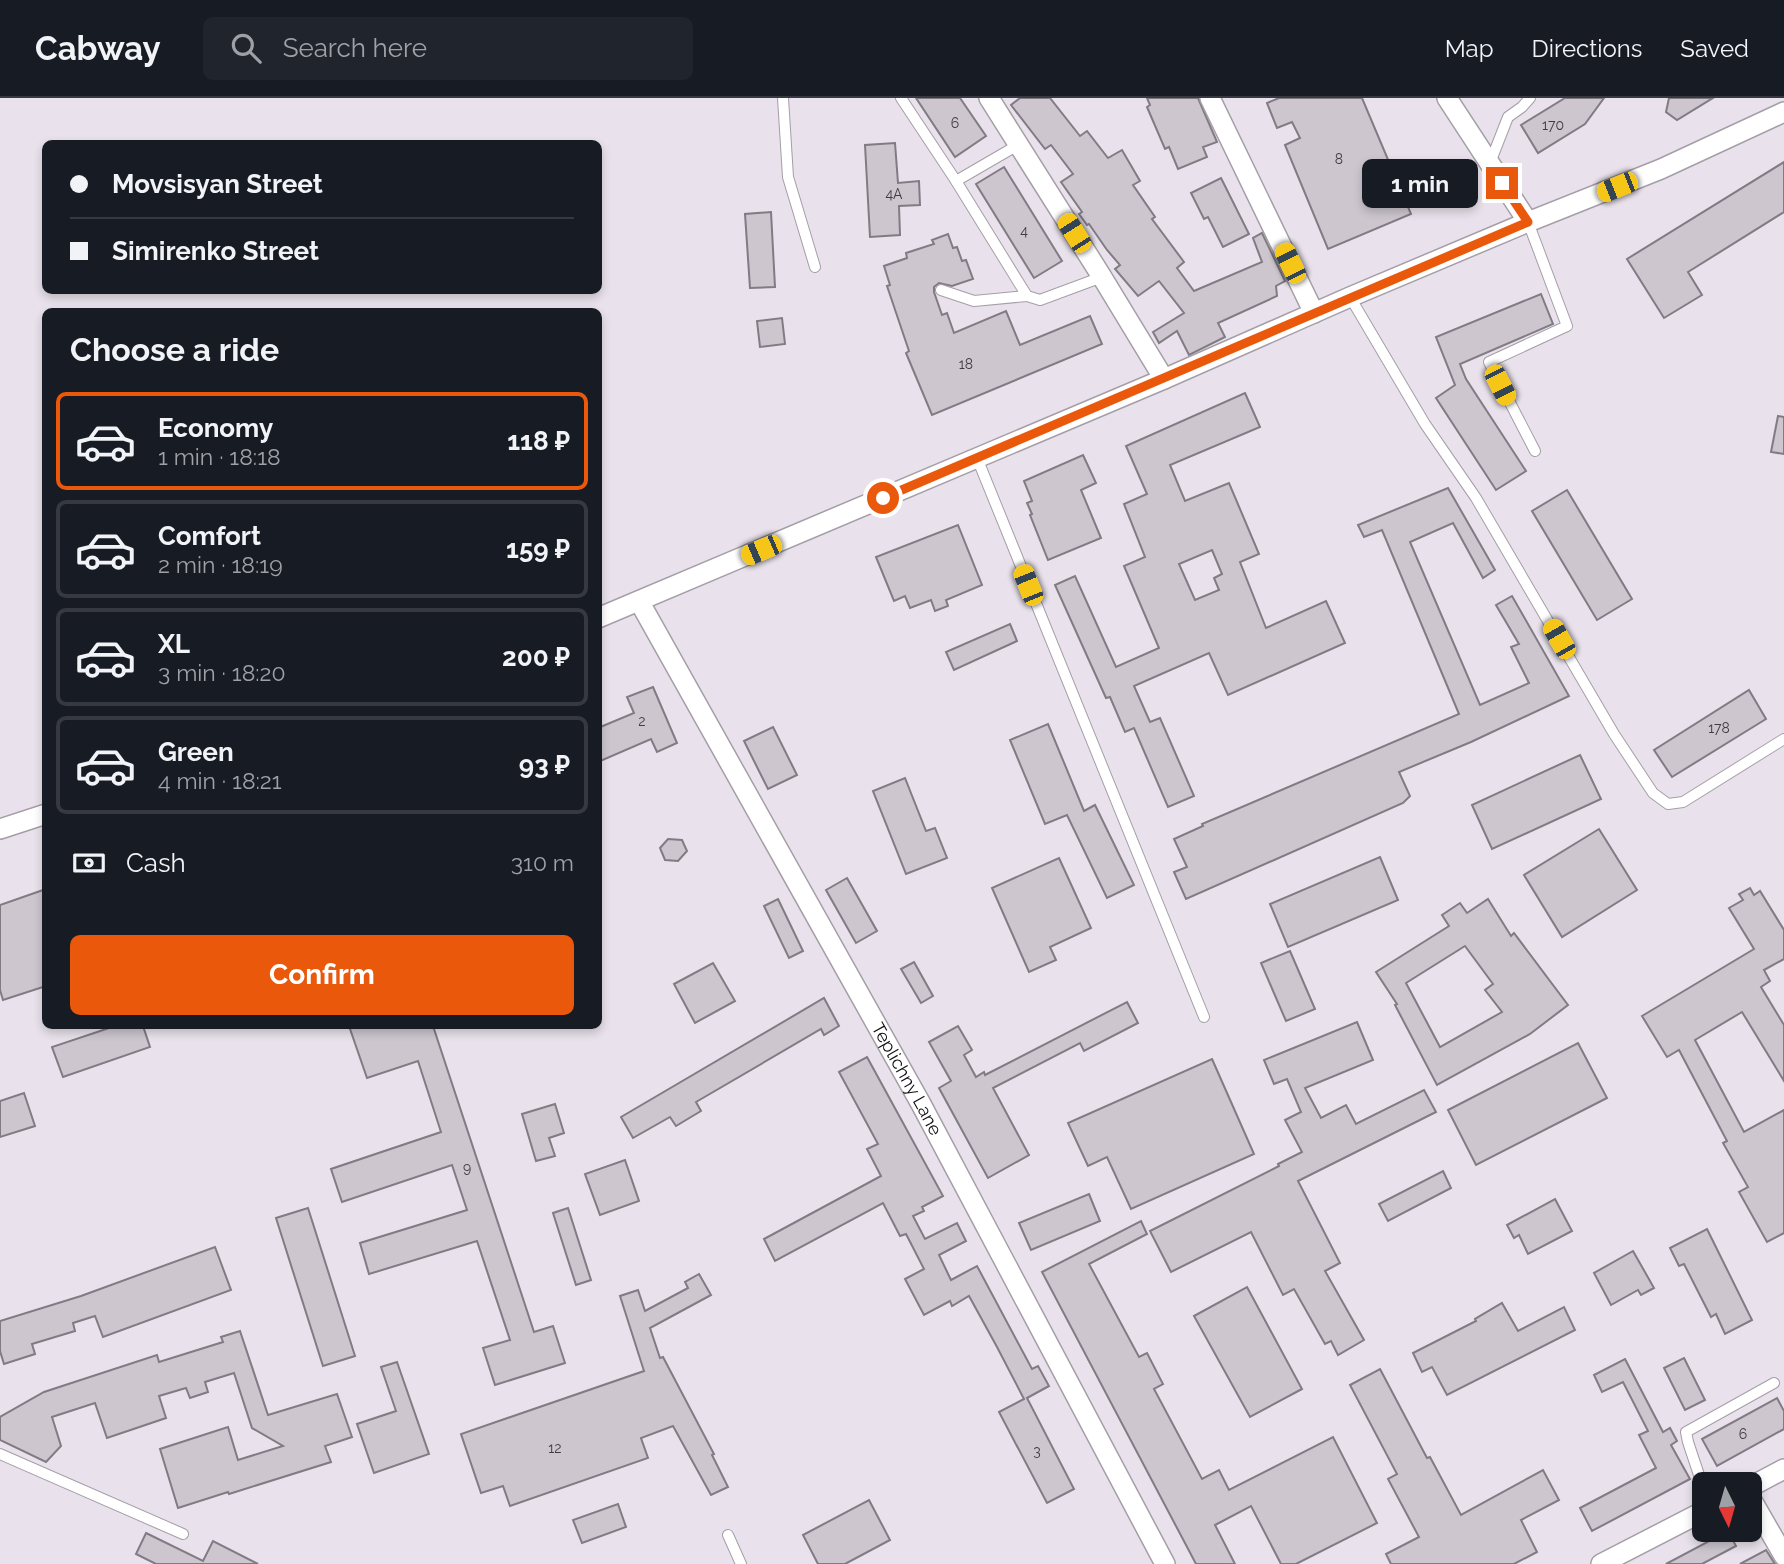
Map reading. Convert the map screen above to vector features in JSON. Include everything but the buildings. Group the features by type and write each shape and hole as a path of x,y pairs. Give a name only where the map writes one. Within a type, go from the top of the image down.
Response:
{"street":[{"path":"989,98 1164,379"},
{"path":"1210,98 1314,313"},
{"path":"1447,98 1528,222"},
{"path":"602,616 1164,379 1350,297 1661,169 1784,112"},
{"name":"Teplichny Lane","path":"639,601 921,1104 1165,1564"},
{"path":"0,829 42,815"},
{"path":"1762,1481 1784,1469"},
{"path":"1601,1564 1692,1517"},
{"path":"1762,1518 1784,1556"}],"lane":[{"path":"783,98 788,177 815,267"},
{"path":"901,98 1027,296"},
{"path":"1489,163 1507,117 1530,98"},
{"path":"956,181 1018,145"},
{"path":"1528,222 1567,326 1489,362 1535,451"},
{"path":"941,290 974,301 1027,296 1040,300 1102,276"},
{"path":"1350,297 1425,424 1476,498 1614,733 1653,793 1668,804 1683,802 1784,739"},
{"path":"977,458 1204,1017"},
{"path":"1698,1472 1686,1432 1774,1383"},
{"path":"0,1454 183,1535"},
{"path":"728,1535 741,1564"}],"route":[{"path":"883,498 1528,222 1502,183"}]}
